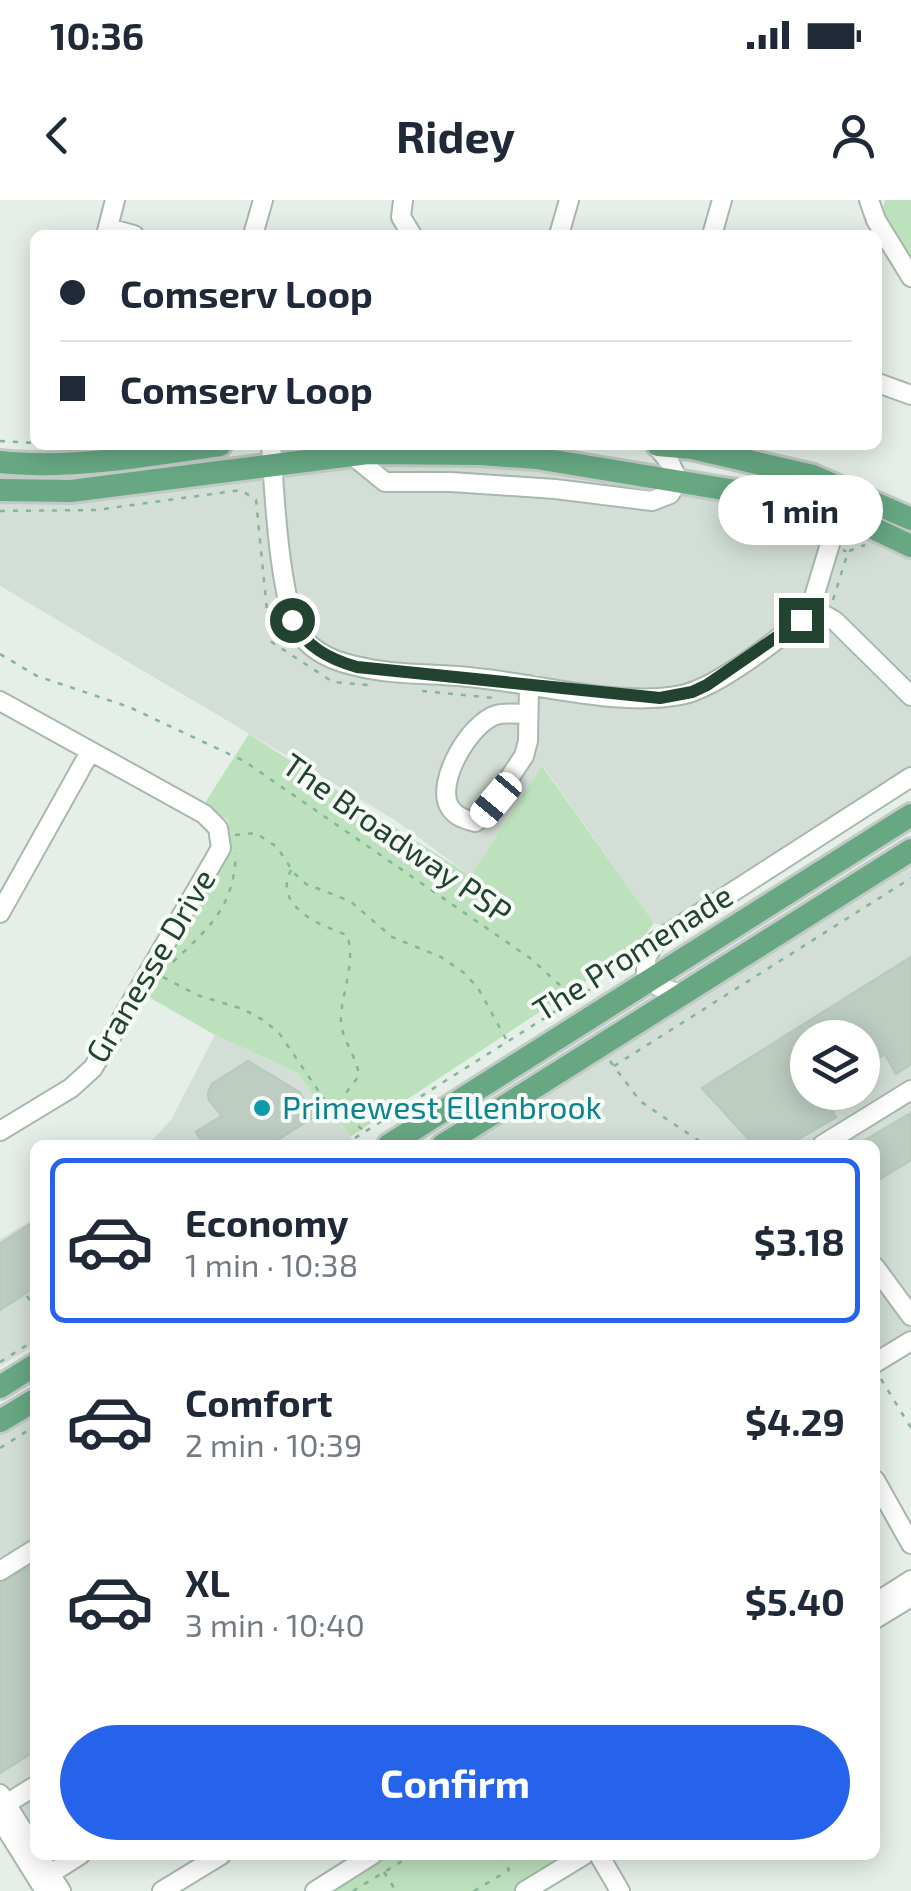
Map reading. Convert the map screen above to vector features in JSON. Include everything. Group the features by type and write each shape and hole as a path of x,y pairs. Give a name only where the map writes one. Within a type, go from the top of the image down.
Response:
{"main road":[{"path":"0,462 24,465 177,450"},
{"path":"2,495 71,491 272,456 352,455 377,450"},
{"path":"402,450 536,458 796,501 839,512 911,546"},
{"path":"701,450 813,476 911,518"},
{"name":"The Promenade","path":"396,1140 911,815"},
{"name":"The Promenade","path":"450,1140 911,850"},
{"path":"0,1387 30,1369"},
{"path":"0,1422 30,1403"}],"street":[{"path":"107,230 115,200"},
{"path":"254,230 263,200"},
{"path":"560,230 569,200"},
{"path":"713,230 722,200"},
{"path":"869,200 876,220 911,276"},
{"path":"403,201 401,217 409,230"},
{"path":"882,384 911,395"},
{"path":"382,450 385,482"},
{"path":"352,455 385,482 538,488 652,501 670,494 678,480 661,450"},
{"path":"272,456 289,611 305,640 330,657 357,667 528,700 642,698 692,692 720,678 820,611"},
{"path":"820,611 829,545 848,489"},
{"path":"820,611 911,696"},
{"path":"528,700 524,756 496,800 476,822 458,817 448,805 446,787 467,739 480,724 528,700"},
{"name":"Granesse Drive","path":"0,701 204,814 218,828 220,848 93,1068 70,1088 0,1132"},
{"path":"0,913 7,885 90,752"},
{"path":"682,994 652,981 646,972 655,942 911,776"},
{"path":"830,1140 911,1090"},
{"path":"880,1274 911,1316"},
{"path":"880,1363 911,1341"},
{"path":"880,1489 911,1544"},
{"path":"0,1571 30,1552"},
{"path":"880,1600 911,1580"},
{"path":"880,1616 911,1597"},
{"path":"2,1806 30,1789"},
{"path":"2,1806 30,1843"},
{"path":"2,1806 30,1852"},
{"path":"35,1860 48,1882 61,1891"},
{"path":"48,1882 74,1860"},
{"path":"162,1891 212,1860"},
{"path":"315,1891 364,1860"},
{"path":"525,1891 576,1860"},
{"path":"602,1860 620,1891"}],"path":[{"path":"0,441 30,443"},
{"path":"2,495 96,510 241,490 256,500 270,642 334,682 372,686"},
{"path":"806,522 815,540 848,552"},
{"path":"786,651 816,631 820,611 848,552 865,545 877,550"},
{"name":"The Broadway PSP","path":"0,654 37,676 129,707 244,761 530,958 562,986 584,1022"},
{"path":"411,690 528,700"},
{"path":"232,828 235,873 228,899 214,922 162,976 197,995 263,1020 278,1032 324,1099 365,1132"},
{"path":"234,836 256,833 277,847 306,884 350,901 392,937 441,957 463,972 485,998 507,1042"},
{"path":"291,869 287,889 293,903 315,924 347,936 351,947 340,1018 349,1051 358,1062 359,1076 336,1106"},
{"path":"613,1067 911,878"},
{"path":"352,1140 650,951"},
{"path":"600,1046 640,1101 698,1140"},
{"path":"0,1362 30,1343"},
{"path":"880,1375 911,1428"},
{"path":"0,1448 30,1429"},
{"path":"353,1891 404,1860"},
{"path":"474,1891 509,1870 503,1860"},
{"path":"384,1872 396,1891"}],"shaded area":[{"path":"532,453 738,479 844,508 911,555 911,781 687,931 654,923 543,766 472,877 395,820 0,586 0,499 156,490 255,480 335,466"},
{"path":"911,850 911,1341 880,1360 880,1140 451,1140"},
{"path":"215,1035 298,1073 315,1097 342,1122 352,1140 152,1140 171,1120"},
{"path":"30,1221 30,1348 0,1366 0,1239"},
{"path":"30,1403 30,1842 0,1794 0,1421"}],"green space":[{"path":"885,200 911,200 911,268 881,216"},
{"path":"249,734 471,876 542,766 654,923 635,949 350,1137 298,1073 215,1035 147,996 231,850 228,820 203,806"},
{"path":"364,1860 576,1860 525,1891 315,1891"}],"building":[{"path":"911,957 911,1064 896,1074 885,1054 880,1057 880,1020 810,1020"},
{"path":"790,1033 790,1110 831,1110 836,1117 797,1140 749,1140 702,1088"},
{"name":"Primewest Ellenbrook","path":"248,1061 299,1092 314,1117 277,1140 201,1140 196,1132 222,1116 209,1100 212,1084"},
{"path":"911,1113 911,1160 880,1179 880,1140 865,1140"},
{"path":"30,1224 30,1290 0,1310 0,1244"},
{"path":"30,1567 30,1754 0,1773 0,1583"}],"place":[{"name":"Primewest Ellenbrook","path":"262,1108"}],"route":[{"path":"292,620 318,651 357,667 660,698 692,692 720,678 801,620"}]}
